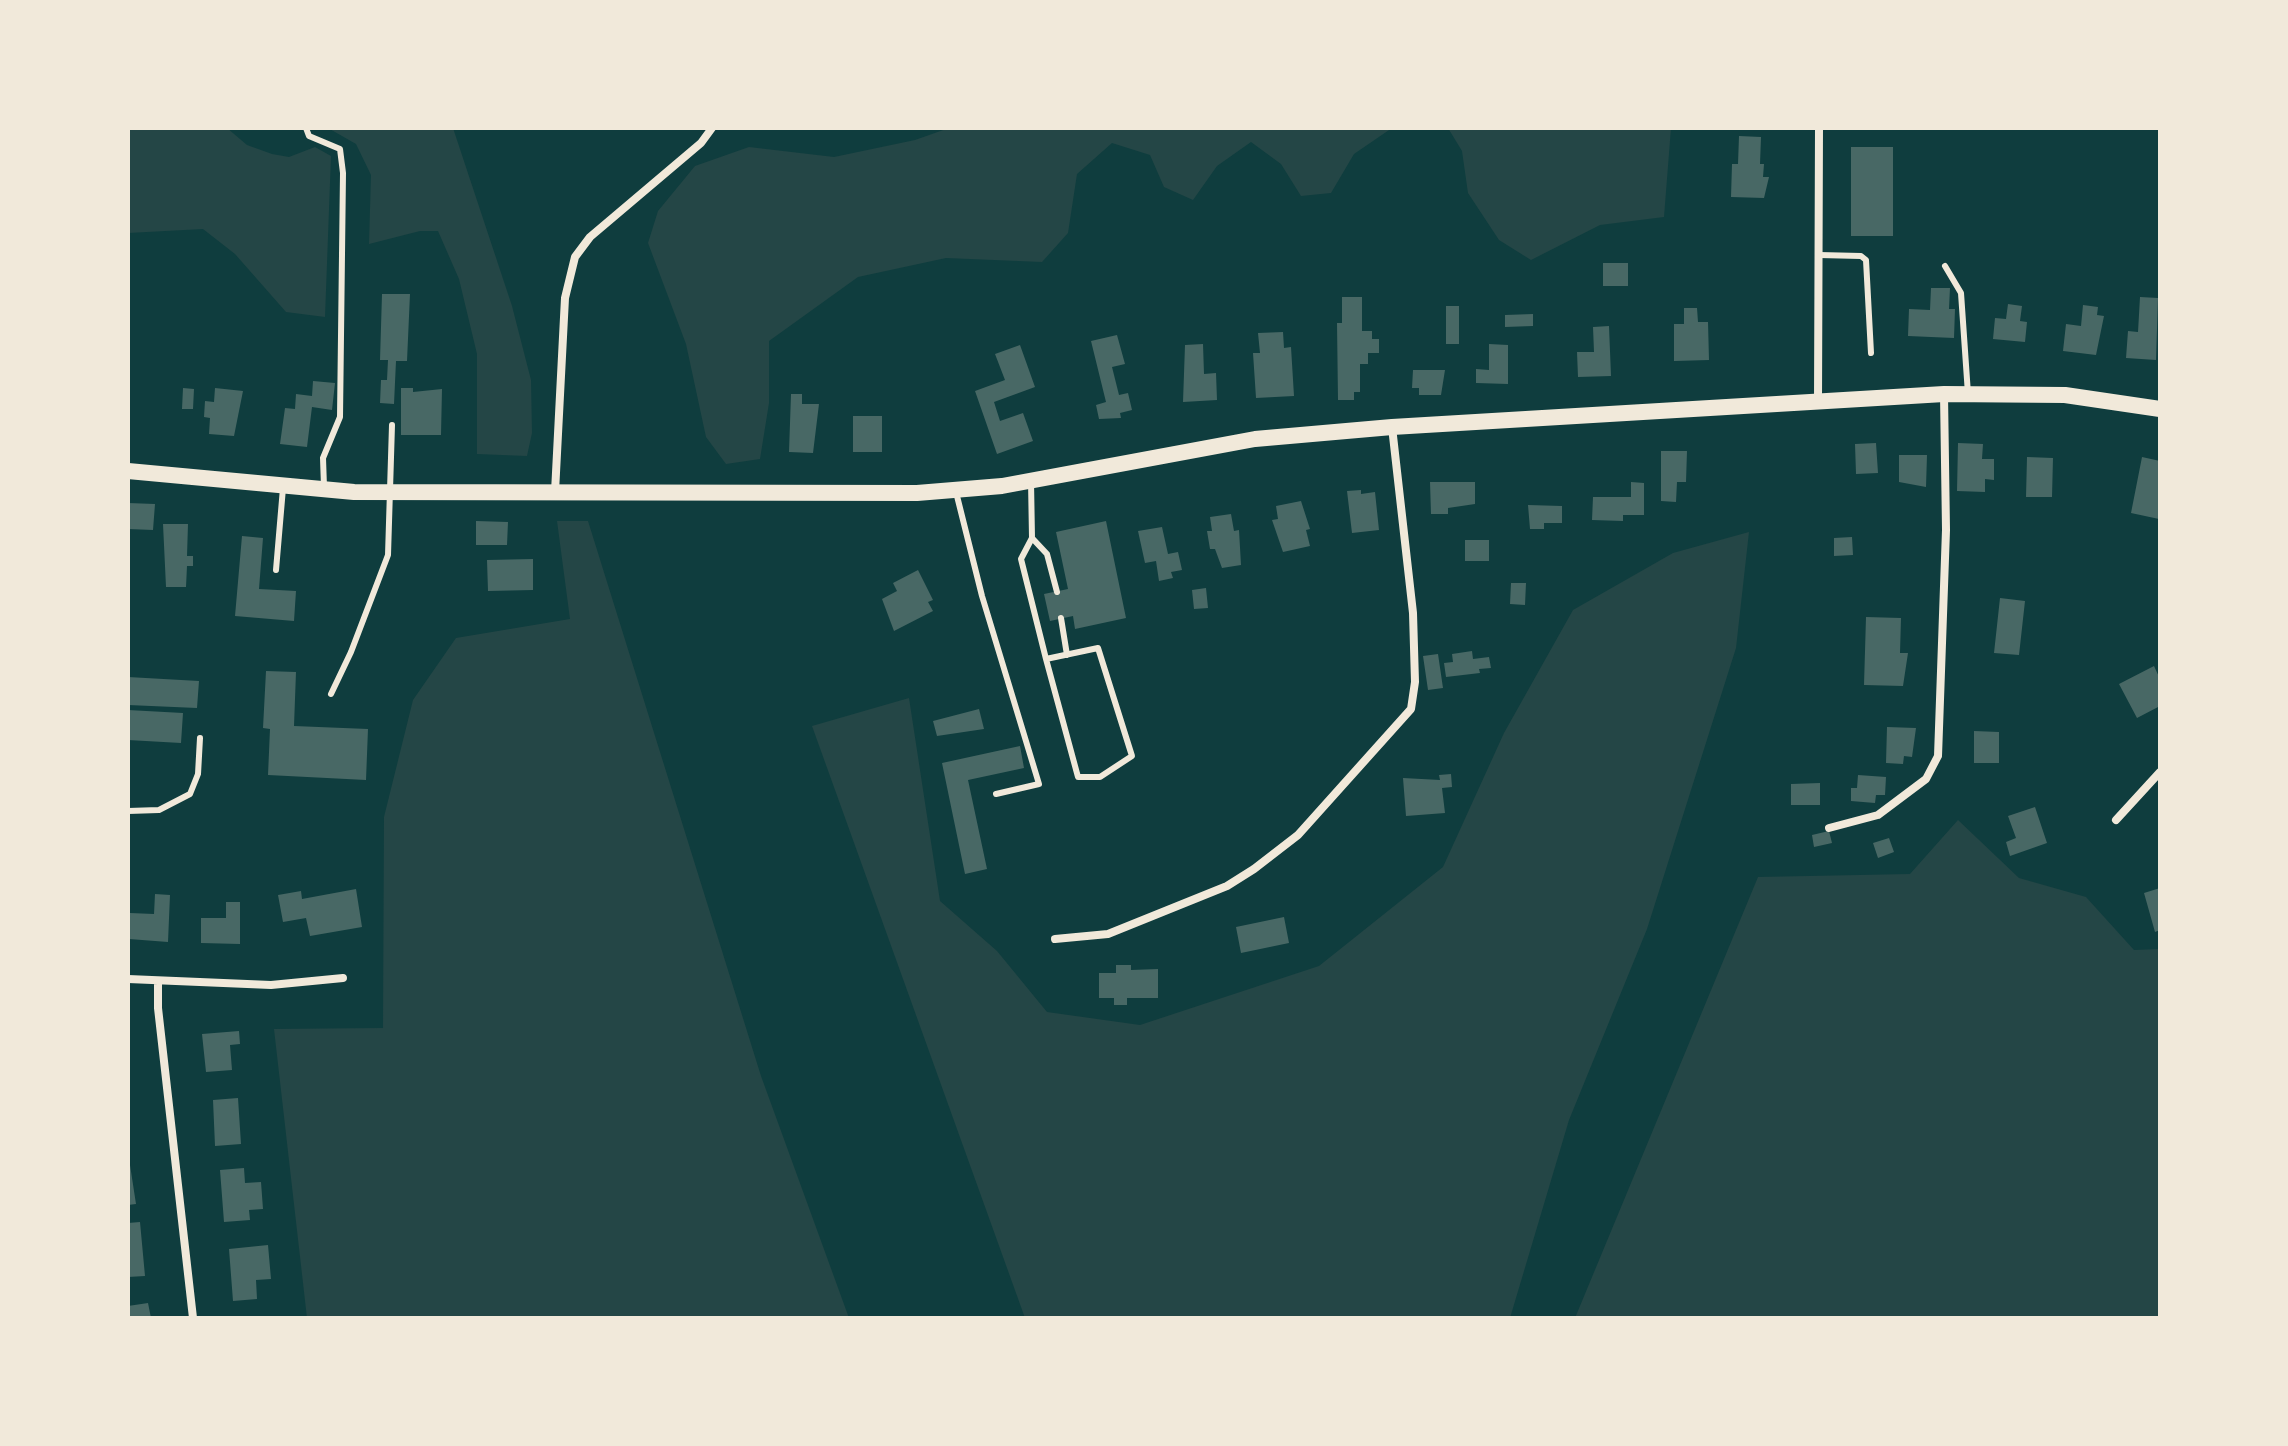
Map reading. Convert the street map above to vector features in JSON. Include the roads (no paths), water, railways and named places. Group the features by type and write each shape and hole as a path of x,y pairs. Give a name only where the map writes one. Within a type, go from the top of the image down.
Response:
{"main road":[{"path":"128,471 283,488 391,493 956,492 1031,481 1228,443 1392,427 1944,394 2065,395 2160,409"}],"street":[{"path":"555,493 565,298 575,257 590,237 701,143 712,128"},
{"path":"1818,401 1819,128"},
{"path":"1829,828 1878,815 1926,779 1938,756 1946,530 1944,394"},
{"path":"1055,939 1108,934 1227,886 1254,869 1298,835 1411,709 1415,682 1413,613 1392,427"},
{"path":"2116,820 2160,772"},
{"path":"128,979 271,985 343,978"},
{"path":"158,981 159,1024 193,1318"}],"lane":[{"path":"306,128 309,136 340,149 343,173 340,417 323,458 324,491"},
{"path":"1819,255 1861,256 1866,260 1871,353"},
{"path":"1945,266 1961,293 1968,394"},
{"path":"331,694 385,565 390,542 392,425"},
{"path":"1031,481 1032,538 1021,559 1046,659 1078,777 1100,777 1132,756 1098,648 1046,659"},
{"path":"276,570 283,488"},
{"path":"956,492 982,596 1039,784 996,794"},
{"path":"1032,538 1047,554 1057,592"},
{"path":"1061,618 1067,655"},
{"path":"128,811 159,810 190,794 198,774 200,738"}]}
